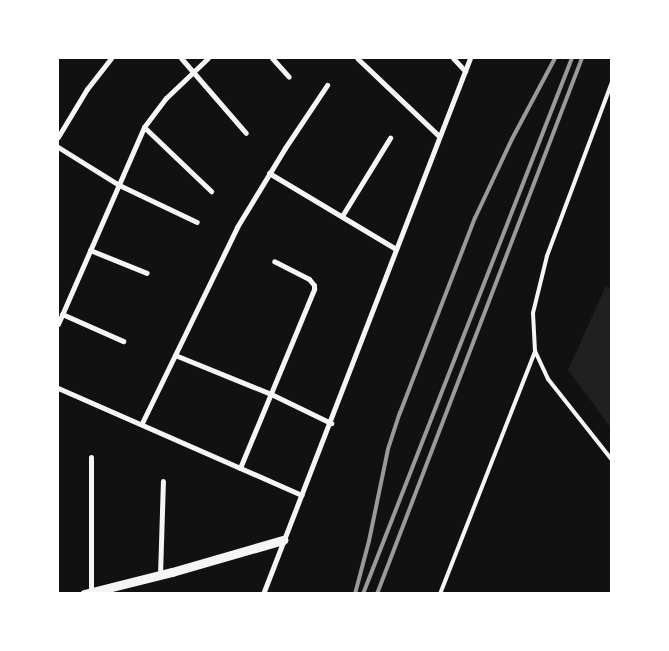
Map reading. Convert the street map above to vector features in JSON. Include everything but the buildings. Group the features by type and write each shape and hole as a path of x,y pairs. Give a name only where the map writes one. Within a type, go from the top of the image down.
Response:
{"street":[{"path":"58,137 87,89 111,58"},
{"path":"181,58 246,133"},
{"path":"58,324 144,127 166,98 208,58"},
{"path":"272,58 289,77"},
{"path":"358,58 438,136"},
{"path":"453,58 465,71"},
{"path":"263,594 330,423 438,136 470,58"},
{"path":"142,423 237,227 269,172 327,85"},
{"path":"144,127 211,191"},
{"path":"342,216 390,138"},
{"path":"58,146 119,185 196,222"},
{"path":"269,172 396,249"},
{"path":"90,250 147,273"},
{"path":"240,468 314,285 309,279 274,261"},
{"path":"62,314 122,341"},
{"path":"175,355 271,394 330,423"},
{"path":"58,388 142,423 302,495"},
{"path":"91,456 87,593 160,575 283,540"},
{"path":"160,575 163,481"}],"lane":[{"path":"612,82 547,256 533,314 535,351 548,379 612,460"},
{"path":"440,594 535,351"}],"shaded area":[{"path":"606,286 612,290 611,428 568,370"}],"railway":[{"path":"355,594 369,541 388,449 400,413 475,218 512,139 555,58"},
{"path":"363,594 572,58"},
{"path":"377,594 582,58"}]}
